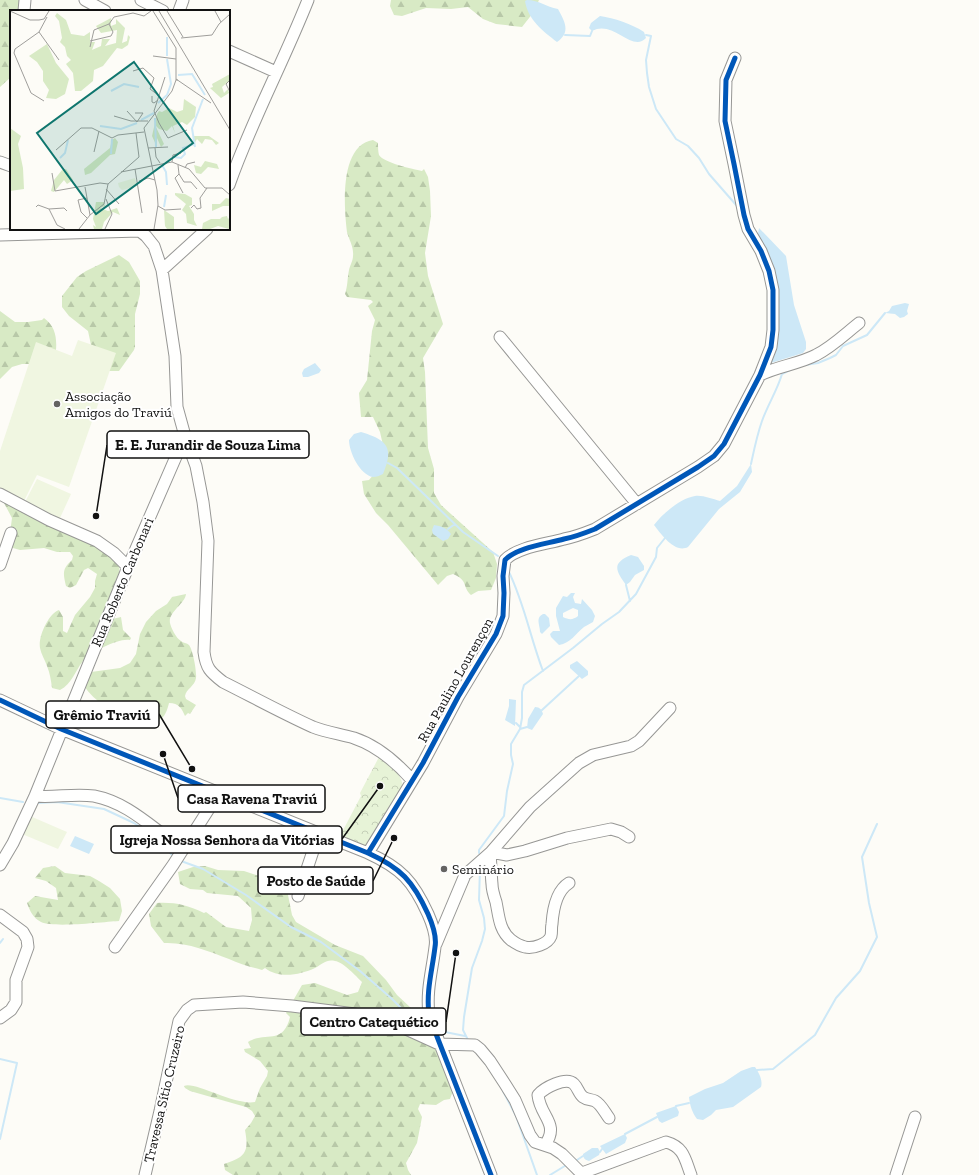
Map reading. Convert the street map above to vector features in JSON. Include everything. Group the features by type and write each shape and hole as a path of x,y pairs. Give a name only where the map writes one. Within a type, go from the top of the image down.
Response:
{"street":[{"path":"24,10 25,0"},
{"path":"85,0 103,10"},
{"path":"141,0 161,10"},
{"path":"179,10 184,0"},
{"path":"230,183 258,112 292,41 308,0"},
{"path":"230,51 276,72"},
{"name":"Rua Paulino Lourençon","path":"368,853 496,634 503,616 503,576 505,560 513,553 580,535 595,529 684,477 714,456 724,444 760,375 771,347 773,330 773,290 765,260 748,229 744,215 725,121 726,80 735,58"},
{"path":"0,162 10,166"},
{"path":"0,235 138,230 146,236 154,246 163,275 175,356 177,407 185,436 196,466 203,502 208,541 204,652 206,665 214,675 223,682 297,720 323,731 353,738 370,744 386,754 412,780"},
{"path":"163,275 206,230"},
{"path":"760,375 773,369 815,356 828,349 859,324"},
{"path":"500,337 637,504"},
{"name":"Rua Roberto Carbonari","path":"0,866 13,843 35,796 128,567 185,436"},
{"path":"0,494 49,520 96,541 114,553 128,567"},
{"path":"0,565 11,533"},
{"path":"0,700 61,729 368,853 392,865 403,874 419,894 430,918 436,945"},
{"path":"491,1175 429,1016 428,985 436,945 465,875 491,853 530,807 579,763 593,755 631,746 640,741 670,708"},
{"path":"114,947 185,847 219,793"},
{"path":"35,796 91,796 105,798 134,812 162,834 185,847"},
{"path":"491,853 507,854 525,851 567,838 611,830 621,832 629,837"},
{"path":"298,896 319,833"},
{"path":"491,853 492,884 499,922 507,937 524,947 533,947 543,944 549,940 553,910 557,897 564,886 569,883"},
{"path":"0,915 23,932 27,940 28,947 16,980 16,1002 11,1010 0,1018"},
{"name":"Travessa Sítio Cruzeiro","path":"145,1175 179,1021 187,1010 194,1005 243,1002 356,1014 395,1024 439,1044"},
{"path":"439,1044 475,1045 480,1048 515,1100 530,1135 535,1142 562,1154 583,1174 666,1142 675,1144 683,1152 691,1175"},
{"path":"545,1146 550,1138 552,1130 538,1102 538,1095 542,1091 563,1081 570,1081 575,1085 581,1096 587,1100 594,1100 599,1104 609,1118"},
{"path":"896,1175 915,1117"}],"green space":[{"path":"0,0 20,0 22,10 10,10 10,78 0,87"},
{"path":"391,0 539,0 533,13 522,27 496,24 483,19 468,7 451,9 426,8 402,16 394,15 390,6"},
{"path":"373,140 378,143 379,155 382,158 406,167 422,171 424,169 428,177 431,216 425,253 428,276 443,324 423,358 425,372 428,448 434,469 434,493 441,505 493,552 497,564 496,578 491,590 478,591 471,595 461,579 453,574 447,576 438,585 388,525 376,513 364,494 362,481 369,480 375,473 385,454 380,432 373,417 361,417 359,393 367,380 372,331 375,320 368,306 373,302 371,300 347,297 345,294 353,253 347,232 345,194 349,165 354,153 362,144"},
{"path":"119,255 129,262 140,281 140,294 135,314 135,347 119,371 108,371 93,354 88,331 69,316 62,307 62,296 77,277"},
{"path":"0,311 15,322 28,322 42,320 44,318 53,328 56,341 56,350 33,364 22,364 12,367 0,379"},
{"name":"Associação Amigos do Traviú","path":"78,340 116,353 69,487 37,475 23,503 0,491 0,451 36,342 72,356"},
{"path":"37,479 71,494 60,518 25,502"},
{"path":"4,503 20,504 60,520 120,563 119,573 107,604 105,618 108,620 121,617 123,630 131,638 130,640 119,641 105,646 87,657 68,684 60,690 52,688 49,671 40,648 42,632 51,616 59,610 63,617 63,631 67,633 75,615 90,597 95,588 97,574 88,568 84,570 76,585 70,588 66,586 64,572 66,566 72,560 73,556 70,552 57,552 44,548 20,550 13,548 9,541 12,518"},
{"path":"186,594 183,601 172,615 170,623 177,638 189,645 192,651 196,678 185,696 186,699 196,705 190,714 188,713 185,716 178,705 169,703 165,714 160,719 142,723 118,724 110,717 105,708 84,685 91,672 120,668 130,663 136,654 140,634 146,622 156,611 167,604 172,597"},
{"path":"379,757 398,774 401,779 403,789 367,846 365,846 340,836"},
{"path":"30,816 67,832 58,849 22,834"},
{"path":"55,866 65,873 90,876 110,888 120,899 122,911 119,921 56,925 41,922 36,918 27,903 35,896 58,900 56,888 46,881 35,878 43,868"},
{"path":"205,866 218,870 244,871 268,879 287,890 292,915 296,922 335,945 363,956 386,980 397,995 424,1020 429,1039 440,1054 453,1091 450,1099 444,1100 436,1105 420,1104 418,1109 422,1117 417,1143 406,1163 411,1175 233,1175 225,1170 224,1164 237,1159 244,1153 246,1149 245,1130 255,1116 252,1111 246,1107 190,1091 184,1086 189,1085 237,1100 255,1102 268,1071 260,1061 245,1052 244,1049 251,1048 248,1042 254,1039 278,1035 283,1032 290,1017 286,1013 302,985 315,983 347,995 358,992 362,982 353,973 335,961 327,961 315,968 296,974 283,975 277,974 265,968 262,970 245,965 197,948 181,944 164,943 151,926 149,914 157,903 187,906 204,913 206,912 226,927 249,931 252,920 251,908 238,896 207,893 203,890 190,889 180,884 178,872 193,867"}],"water":[{"path":"525,1 535,1 558,9 563,18 565,31 557,42 537,24 529,14"},
{"path":"600,16 634,26 644,32 646,38 641,42 635,42 607,29 600,28 592,31 589,28 591,23"},
{"path":"759,228 786,256 794,305 806,342 806,349 803,353 771,363 778,316 757,239"},
{"path":"905,303 909,304 907,311 908,314 904,317 900,318 895,314 885,313 889,311 892,306"},
{"path":"315,363 321,370 319,373 308,377 303,377 302,373 304,369"},
{"path":"361,432 377,438 386,446 388,458 383,474 379,476 373,477 364,472 353,456 349,445 349,440 354,434"},
{"path":"751,464 752,472 740,492 719,509 688,547 678,548 673,545 664,538 654,525 672,507 690,497 701,496 720,501 737,486"},
{"path":"434,525 448,530 451,534 448,539 443,541 433,534 432,530"},
{"path":"631,555 638,557 644,566 644,570 635,575 626,585 619,575 617,567 621,561"},
{"path":"571,593 575,593 573,597 575,603 581,604 582,599 592,610 595,616 593,622 584,627 570,640 559,645 550,634 553,631 560,631 556,616 556,608 563,596 567,597","holes":["573,608 578,610 578,616 573,619 563,617 563,613"]},
{"path":"543,614 549,618 550,626 542,634 540,632 538,622 539,618"},
{"path":"577,661 588,671 588,675 582,679 570,668 570,665"},
{"path":"509,699 516,700 515,726 505,720 509,706"},
{"path":"535,707 540,709 543,714 532,730 527,728 528,719"},
{"path":"75,836 94,844 89,854 70,846"},
{"path":"755,1067 759,1074 761,1079 761,1087 733,1107 716,1110 703,1120 697,1119 692,1109 689,1097 705,1089 723,1083 741,1071"},
{"path":"676,1106 679,1112 678,1116 662,1123 659,1121 656,1113"},
{"path":"625,1134 627,1138 625,1143 606,1154 600,1146"},
{"path":"592,1148 598,1148 600,1152 599,1155 589,1161 584,1159 583,1154"}],"waterway":[{"path":"565,35 590,36 592,31"},
{"path":"646,35 651,36 646,60 649,87 656,109 676,139 688,146 699,158 709,174 737,206"},
{"path":"805,365 818,363 830,358 836,355 843,346 867,335 885,313"},
{"path":"751,464 764,415 782,374 792,369"},
{"path":"388,463 397,468 463,532 498,556"},
{"path":"448,529 455,524"},
{"path":"479,853 479,850 504,816 507,791 513,764 511,744 520,729 522,718 522,692 524,685 619,612 636,594 656,557 657,548 665,538"},
{"path":"508,570 523,607 543,671"},
{"path":"626,585 630,601"},
{"path":"542,710 579,676"},
{"path":"516,723 520,727"},
{"path":"520,729 527,727"},
{"path":"0,798 23,802"},
{"path":"38,803 57,802 104,809 134,823 155,837 174,857"},
{"path":"757,1070 773,1069 815,1035 836,998 860,971 877,937 869,903 862,857 877,824"},
{"path":"181,861 203,869 246,895 291,927 321,942 360,971 391,998 414,1021 423,1024"},
{"path":"468,1040 463,1030 464,1017 472,968 485,929 484,918 479,900 480,868"},
{"path":"0,943 3,939"},
{"path":"440,1031 465,1036"},
{"path":"0,1059 17,1063 0,1139"},
{"path":"503,1091 516,1116 537,1175"},
{"path":"676,1106 689,1103"},
{"path":"625,1134 657,1117"},
{"path":"577,1160 583,1156"},
{"path":"550,1175 568,1164"}],"cycle path":[{"path":"368,853 423,763 458,697 496,634 503,616 503,576 505,560 524,549 572,537 595,529 714,456 724,444 760,375 771,347 773,330 773,290 769,271 761,251 748,229 744,215 725,121 726,80 735,58"},
{"path":"0,700 61,729 368,853 398,870 417,893 431,921 435,934 435,947 429,989 429,1016 491,1175"}],"place":[{"name":"Associação Amigos do Traviú","path":"57,404"},
{"name":"E. E. Jurandir de Souza Lima","path":"96,516"},
{"name":"Casa Ravena Traviú","path":"163,754"},
{"name":"Grêmio Traviú","path":"192,769"},
{"name":"Igreja Nossa Senhora da Vitórias","path":"380,786"},
{"name":"Posto de Saúde","path":"394,838"},
{"name":"Seminário","path":"444,869"},
{"name":"Centro Catequético","path":"456,953"}]}
